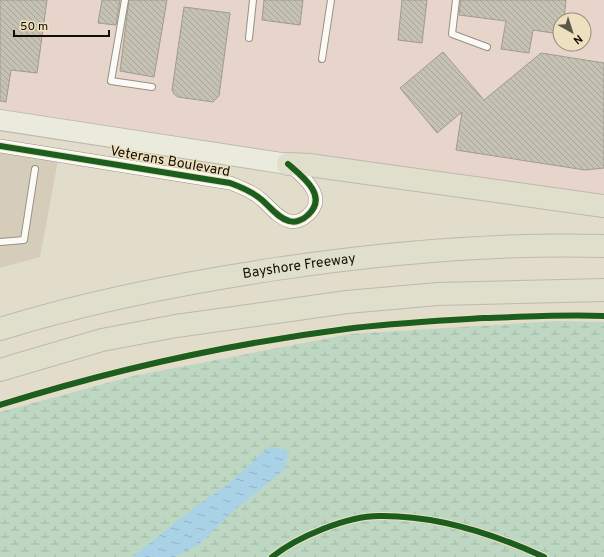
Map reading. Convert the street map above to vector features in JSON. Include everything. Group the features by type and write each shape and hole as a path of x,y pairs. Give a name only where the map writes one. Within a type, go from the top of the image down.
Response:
{"highway":[{"path":"288,164 317,166 604,206"},
{"name":"Bayshore Freeway","path":"0,329 94,304 169,287 339,260 432,251 515,247 604,246"},
{"path":"0,370 102,340 176,326 347,302 438,294 604,290"}],"main road":[{"name":"Veterans Boulevard","path":"0,120 288,164"}],"street":[{"name":"Veterans Boulevard","path":"0,146 230,183 261,199 283,218 290,221 300,221 314,210 316,201 315,193 311,186 288,164"}],"lane":[{"path":"125,0 111,81 152,87"},
{"path":"249,38 253,0"},
{"path":"322,59 331,0"},
{"path":"456,0 452,34 487,47"},
{"path":"0,242 24,240 35,168"}],"shaded area":[{"path":"0,0 604,0 604,206 0,120"},
{"path":"0,146 59,155 40,257 0,268"}],"green space":[{"path":"556,321 604,322 604,557 0,557 0,412 133,376 350,334"}],"water":[{"path":"270,446 288,451 285,469 236,509 198,545 174,557 133,557 196,506 227,485"}],"building":[{"path":"0,0 47,0 37,73 11,70 6,102 0,101"},
{"path":"102,0 120,0 116,25 98,23"},
{"path":"129,0 167,0 154,77 120,71"},
{"path":"264,0 303,0 300,25 262,20"},
{"path":"402,0 427,0 422,43 398,40"},
{"path":"461,0 566,0 565,12 552,12 552,33 533,30 529,53 501,49 506,21 459,15"},
{"path":"184,7 230,13 219,96 213,102 178,97 172,90"},
{"path":"443,52 484,100 541,53 604,63 604,168 585,170 456,150 462,112 437,133 400,88"}],"cycle path":[{"path":"0,146 230,183 255,195 274,212 285,220 291,222 301,220 306,217 314,208 316,201 315,194 306,180 288,164"},
{"path":"0,405 85,380 171,360 215,350 302,335 363,327 432,321 574,315 604,316"},
{"path":"272,557 282,549 323,529 352,520 379,516 443,522 485,534 544,557"}]}
